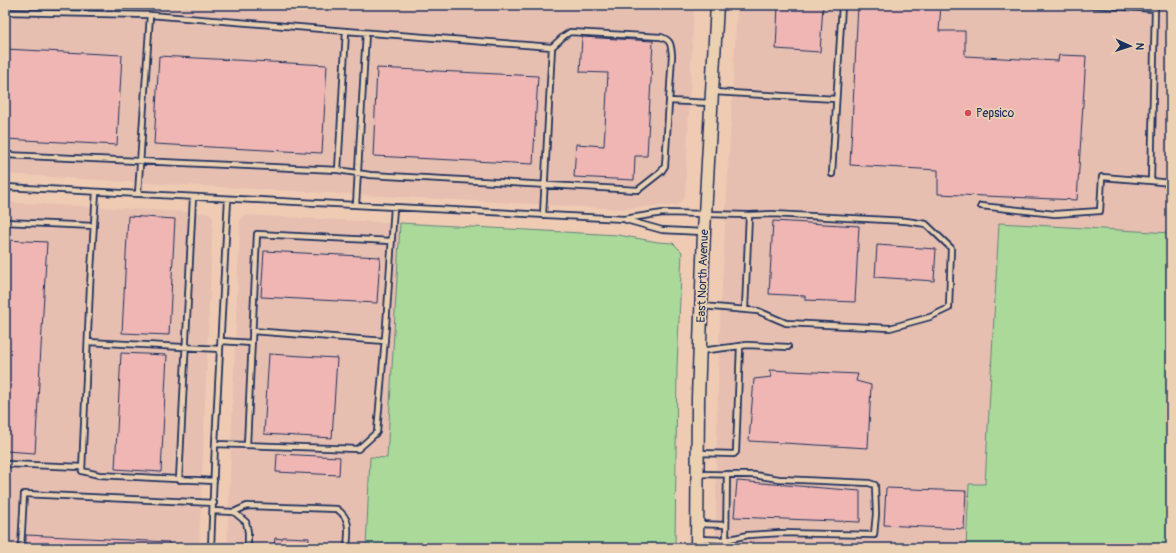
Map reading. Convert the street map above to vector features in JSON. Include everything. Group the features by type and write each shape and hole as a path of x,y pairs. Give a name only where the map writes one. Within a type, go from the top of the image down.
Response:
{"street":[{"name":"East North Avenue","path":"697,543 700,351 704,232 717,5"}],"lane":[{"path":"832,174 842,5"},
{"path":"1094,5 1155,7 1151,181"},
{"path":"5,12 150,15 552,47"},
{"path":"138,194 150,15"},
{"path":"338,170 346,31"},
{"path":"5,155 338,170 370,175 544,185 638,190 661,172 665,166 672,55 671,43 666,38 654,36 570,32 552,47 544,185 543,215"},
{"path":"356,205 366,33"},
{"path":"669,101 712,98 836,99"},
{"path":"981,206 1055,214 1100,211 1102,178 1171,183"},
{"path":"5,187 624,219 663,213 749,216 772,214 906,221 926,224 951,248 949,308 930,317 890,328 786,323 758,311 702,306"},
{"path":"96,192 82,471 99,475 214,481"},
{"path":"179,480 193,197"},
{"path":"212,548 215,444 228,199"},
{"path":"215,444 358,449 376,432 385,341 394,207"},
{"path":"745,309 749,216"},
{"path":"624,219 662,230 704,232"},
{"path":"5,222 94,226"},
{"path":"248,445 257,234 391,241"},
{"path":"252,331 385,341"},
{"path":"221,341 252,343"},
{"path":"88,342 220,349"},
{"path":"700,351 747,345 788,347"},
{"path":"698,453 734,454 736,452 740,346"},
{"path":"5,464 82,466"},
{"path":"697,543 726,540 748,535 781,533 874,535 876,514 875,485 869,483 779,479 754,475 698,474"},
{"path":"726,540 727,474"},
{"path":"21,548 24,494 214,503"},
{"path":"213,511 234,512 247,506 337,509 344,514 348,522 347,548"},
{"path":"234,512 246,522 248,532 248,548"},
{"path":"697,524 726,525"}],"shaded area":[{"path":"5,5 694,5 685,198 675,206 620,209 5,174"},
{"path":"737,5 1171,5 1171,233 999,224 985,485 969,484 966,548 716,548 719,339"},
{"path":"5,202 209,213 213,217 199,548 5,548"},
{"path":"246,215 400,223 387,458 370,457 366,548 227,548 240,219"}],"green space":[{"path":"400,223 618,235 673,243 682,252 677,367 675,548 366,548 370,457 387,458"},
{"path":"999,223 1171,233 1171,548 966,548 969,484 985,484"}],"building":[{"path":"778,5 823,5 820,52 776,49"},
{"name":"Pepsico","path":"858,5 941,5 939,31 965,31 965,56 1058,61 1059,55 1086,56 1077,200 938,194 938,170 850,165"},
{"path":"582,37 653,41 647,156 635,156 634,180 574,177 576,144 604,146 608,73 580,72"},
{"path":"5,49 122,55 117,145 5,139"},
{"path":"159,56 327,65 322,153 154,144"},
{"path":"377,68 538,76 533,164 373,156"},
{"path":"128,216 175,219 169,335 122,333"},
{"path":"773,221 859,226 855,302 805,300 805,296 769,294"},
{"path":"5,240 47,242 35,453 5,451"},
{"path":"877,245 936,249 934,281 875,277"},
{"path":"264,251 380,257 377,303 261,297"},
{"path":"121,353 167,355 161,472 115,469"},
{"path":"269,354 337,358 332,438 264,434"},
{"path":"769,370 858,374 856,381 871,385 868,448 749,441 754,379 772,377"},
{"path":"277,454 340,457 339,475 276,472"},
{"path":"737,481 860,491 860,522 734,517"},
{"path":"886,488 966,491 964,529 884,525"},
{"path":"26,535 169,542 169,548 26,548"},
{"path":"283,537 309,538 308,548 274,548 275,538 282,539"}],"place":[{"name":"Pepsico","path":"968,113"}]}
